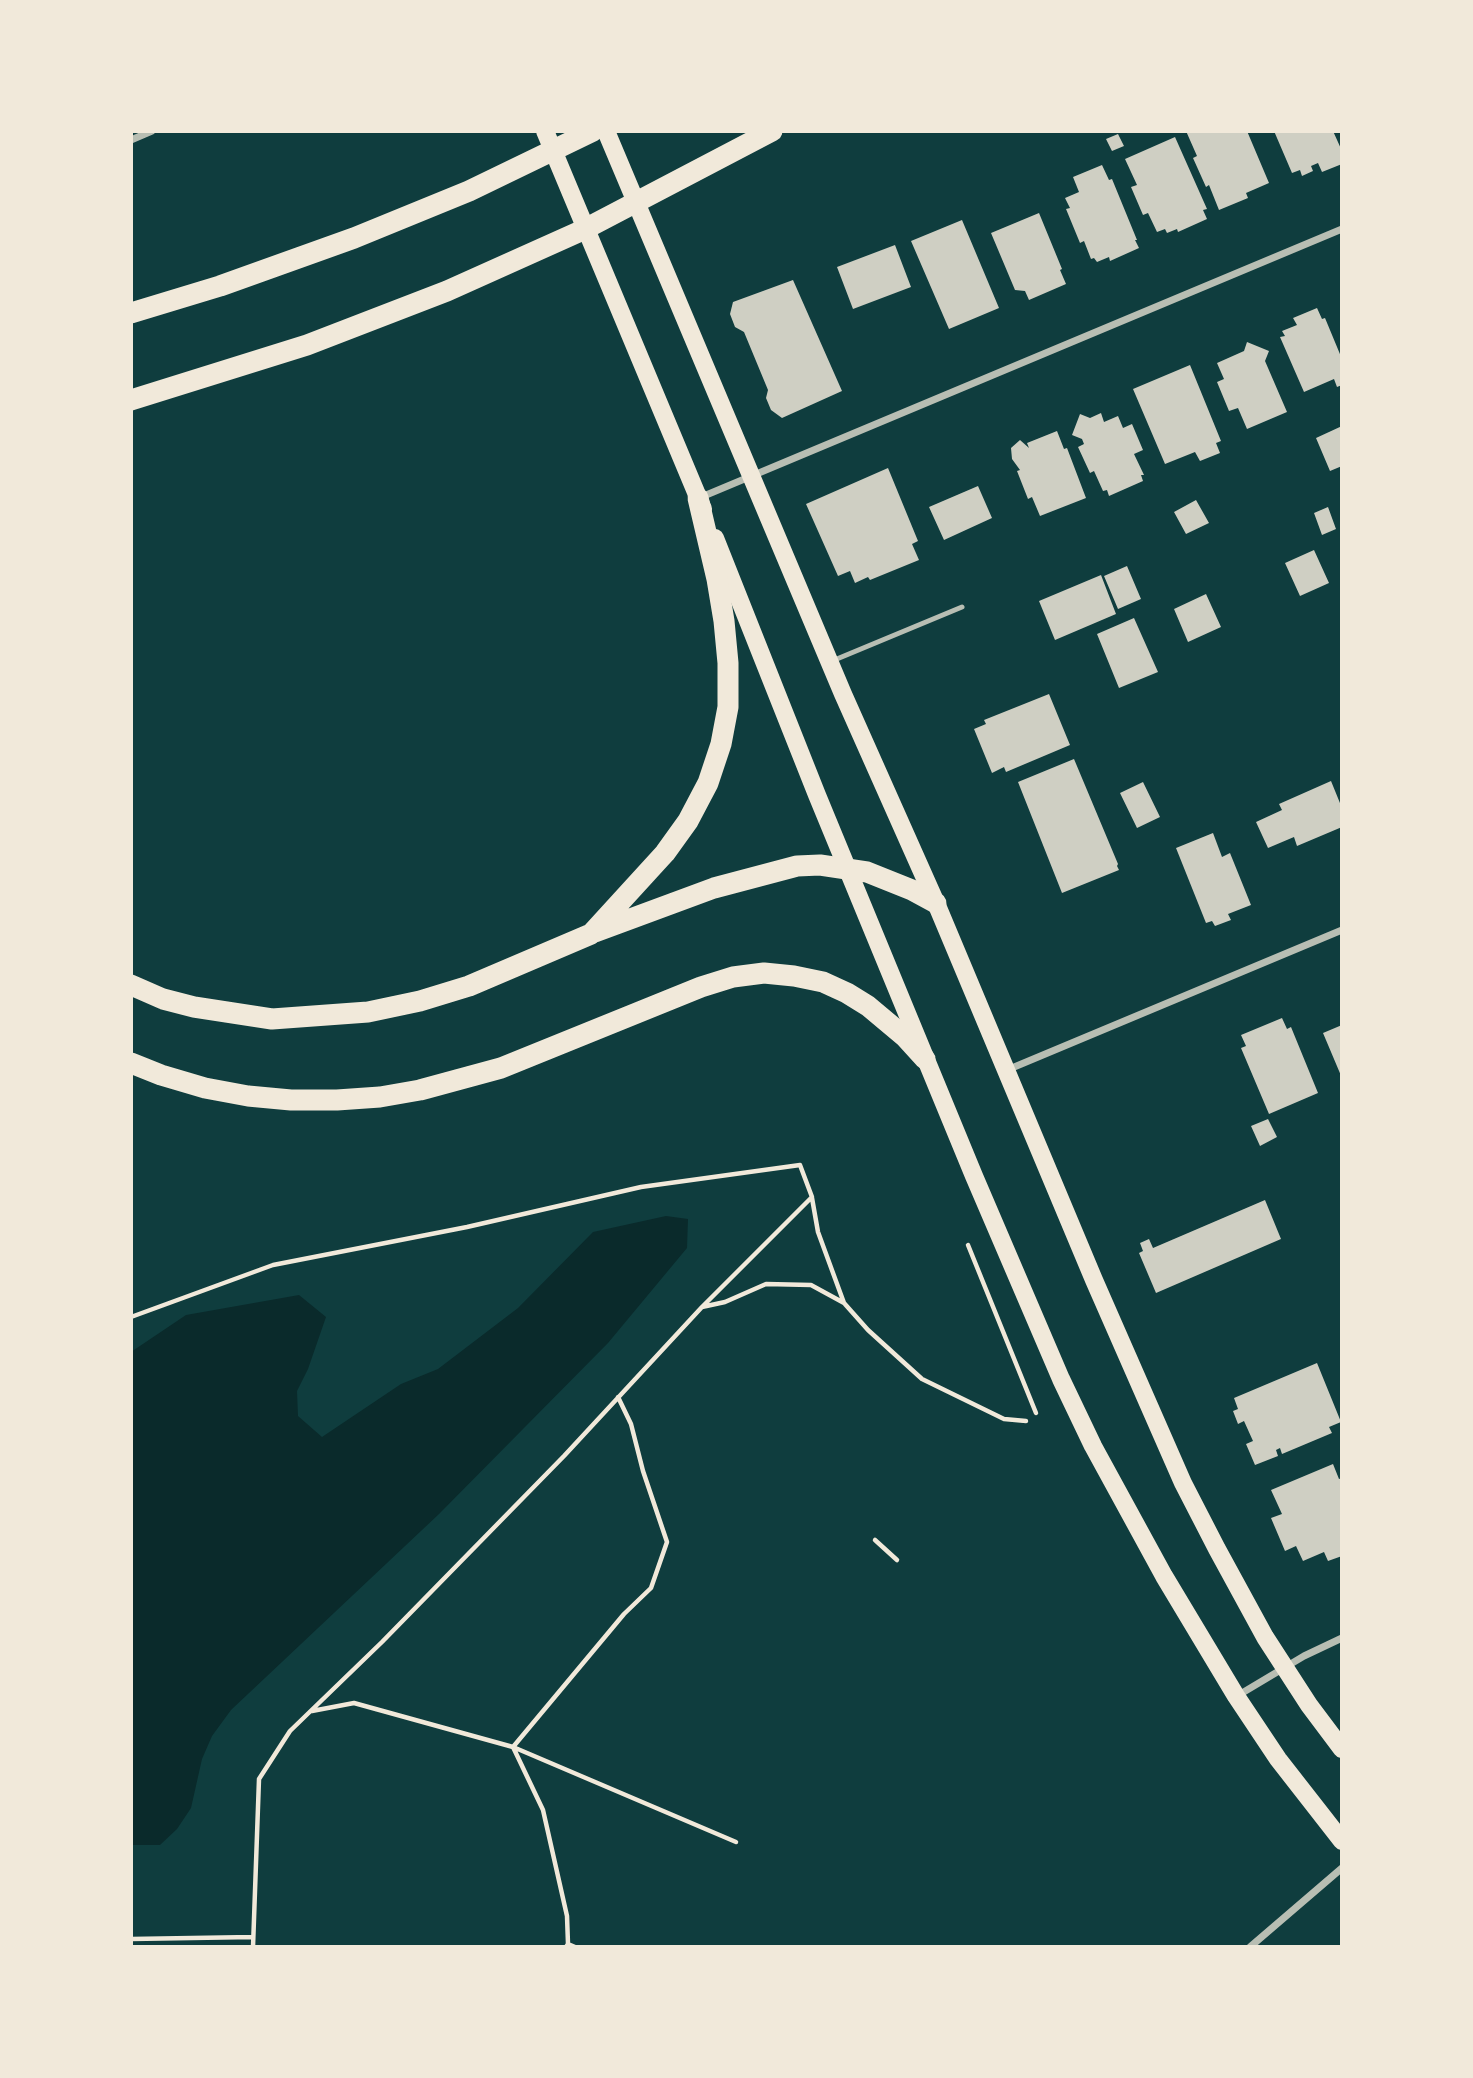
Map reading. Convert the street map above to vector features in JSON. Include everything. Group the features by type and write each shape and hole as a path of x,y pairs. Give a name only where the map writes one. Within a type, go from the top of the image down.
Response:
{"highway":[{"path":"131,313 220,286 355,239 470,191 593,131"},
{"path":"131,400 307,345 502,268 583,230 772,131"},
{"path":"591,933 665,853 688,821 708,783 721,744 728,707 728,663 717,579 698,498"},
{"path":"131,985 163,999 194,1007 272,1019 368,1013 469,986 673,901 797,866 820,865 867,872 936,903"},
{"path":"131,1063 205,1088 248,1096 291,1100 380,1097 430,1088 500,1068 701,987 733,977 764,974 823,982 847,993 868,1006 926,1059"}],"main road":[{"path":"545,131 698,498 926,1059 1032,1312 1093,1446 1201,1641 1278,1759 1342,1840"},
{"path":"606,131 830,662 936,903 1099,1292 1183,1483 1222,1560 1284,1667 1342,1749"}],"street":[{"path":"131,140 152,131"},
{"path":"698,498 1342,229"},
{"path":"1007,1071 1342,930"},
{"path":"1236,1696 1318,1648 1342,1638"},
{"path":"1250,1947 1342,1868"}],"lane":[{"path":"830,662 962,607"}],"path":[{"path":"131,1317 274,1265 467,1227 641,1187 800,1165 812,1197 818,1232 845,1303 868,1330 922,1379 1004,1419 1026,1421"},
{"path":"253,1947 260,1779 290,1731 382,1642 564,1456 702,1307 812,1197"},
{"path":"965,1238 1036,1413"},
{"path":"702,1307 725,1302 766,1284 811,1285 845,1303"},
{"path":"513,1747 624,1614 651,1588 667,1542 643,1471 631,1424 618,1397"},
{"path":"875,1540 897,1560"},
{"path":"312,1711 354,1703 513,1747 736,1843"},
{"path":"513,1747 542,1810 567,1916 567,1945 575,1947"},
{"path":"131,1939 253,1937"}],"water":[{"path":"666,1216 688,1219 687,1248 608,1343 439,1514 231,1710 212,1736 202,1759 191,1808 177,1829 160,1845 131,1845 131,1352 186,1315 299,1295 326,1317 308,1369 297,1391 298,1416 322,1437 401,1384 438,1369 518,1308 593,1232"}],"building":[{"path":"1186,131 1247,131 1269,183 1246,193 1248,198 1219,210 1209,185 1206,187 1193,158 1197,156"},
{"path":"1274,131 1333,131 1342,151 1342,164 1322,172 1318,163 1311,166 1313,171 1302,176 1300,170 1292,173"},
{"path":"1118,134 1124,146 1112,151 1106,139"},
{"path":"1175,137 1207,209 1203,210 1207,219 1178,232 1177,229 1167,233 1165,229 1157,232 1148,213 1143,215 1131,187 1137,185 1125,159"},
{"path":"1102,165 1109,180 1112,179 1139,248 1110,261 1109,257 1097,262 1094,258 1091,259 1084,241 1080,243 1066,209 1070,208 1065,198 1079,192 1073,177"},
{"path":"1039,213 1066,284 1029,300 1025,291 1015,290 991,233"},
{"path":"962,220 999,308 949,329 911,241"},
{"path":"895,245 911,287 853,309 837,267"},
{"path":"793,280 842,391 782,418 771,410 766,398 768,390 744,332 735,327 730,314 733,302"},
{"path":"1317,308 1322,319 1325,318 1342,359 1342,385 1337,387 1334,379 1304,392 1280,337 1285,336 1282,331 1297,325 1293,318"},
{"path":"1247,342 1269,351 1265,361 1287,412 1247,429 1238,408 1229,411 1217,382 1224,379 1217,363 1244,351"},
{"path":"1190,365 1221,441 1216,443 1220,453 1200,461 1195,452 1165,464 1133,389"},
{"path":"1101,413 1104,422 1118,416 1123,428 1132,424 1143,450 1134,454 1144,475 1141,475 1143,481 1109,496 1107,490 1103,491 1094,471 1090,473 1078,447 1084,444 1082,439 1072,435 1080,414 1090,418"},
{"path":"1342,426 1342,466 1330,471 1316,438"},
{"path":"1057,431 1064,449 1067,448 1086,498 1040,516 1032,497 1028,499 1017,471 1020,470 1012,459 1011,448 1020,440 1029,448 1027,443"},
{"path":"888,468 918,541 912,544 919,560 870,580 868,577 855,583 850,571 838,576 806,504"},
{"path":"978,486 992,518 944,540 929,507"},
{"path":"1196,500 1209,523 1186,534 1174,512"},
{"path":"1328,507 1336,529 1322,535 1314,513"},
{"path":"1314,550 1329,583 1300,596 1285,563"},
{"path":"1127,566 1141,599 1118,609 1104,576"},
{"path":"1101,575 1116,614 1055,640 1039,601"},
{"path":"1206,594 1221,627 1188,642 1174,609"},
{"path":"1134,618 1158,672 1119,688 1097,634"},
{"path":"1049,694 1070,745 1006,772 1004,767 992,773 974,729 986,724 984,720"},
{"path":"1074,759 1119,870 1062,893 1018,782"},
{"path":"1331,781 1342,808 1342,827 1297,846 1294,837 1268,848 1256,822 1282,810 1279,804"},
{"path":"1143,782 1160,817 1137,828 1120,793"},
{"path":"1213,833 1222,857 1230,853 1251,905 1228,914 1231,920 1215,926 1212,921 1206,923 1176,848"},
{"path":"1282,1018 1287,1029 1291,1027 1318,1093 1269,1114 1241,1048 1246,1046 1241,1035"},
{"path":"1342,1025 1342,1078 1323,1033"},
{"path":"1268,1119 1277,1137 1260,1146 1251,1126"},
{"path":"1265,1200 1281,1239 1156,1293 1139,1253 1143,1251 1140,1243 1149,1239 1153,1248"},
{"path":"1317,1363 1341,1422 1329,1427 1332,1433 1282,1454 1280,1448 1276,1450 1278,1456 1255,1465 1246,1444 1253,1441 1244,1421 1238,1424 1233,1411 1238,1409 1234,1398"},
{"path":"1333,1464 1339,1479 1342,1478 1342,1556 1328,1561 1324,1552 1303,1561 1296,1546 1285,1551 1271,1518 1282,1514 1271,1490"}]}
